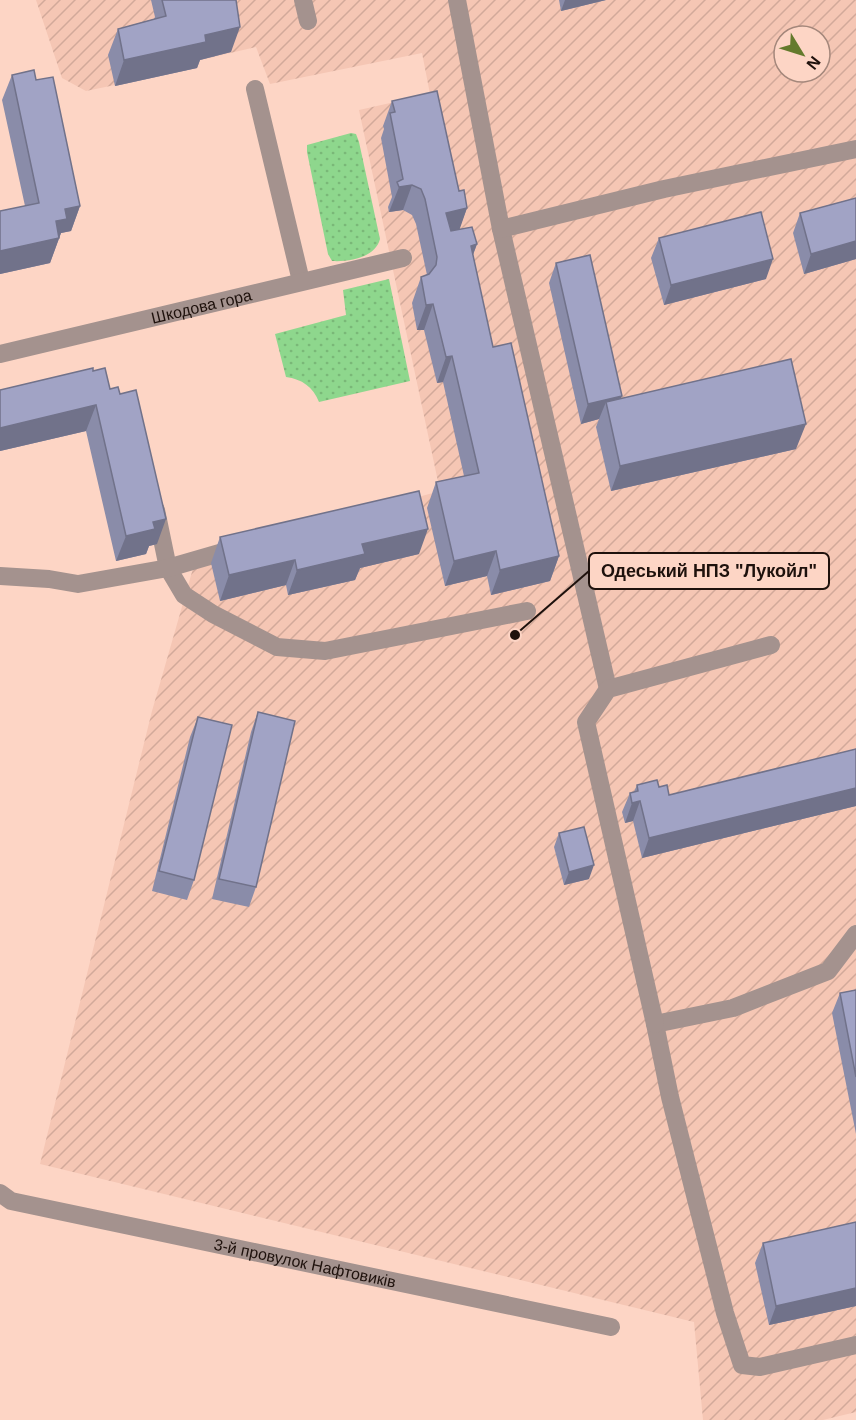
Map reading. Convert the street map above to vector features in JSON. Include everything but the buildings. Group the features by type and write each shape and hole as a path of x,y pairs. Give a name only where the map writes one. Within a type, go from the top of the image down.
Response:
{"street":[{"path":"303,0 308,21"},
{"path":"457,0 501,228 608,688"},
{"path":"255,89 301,281"},
{"path":"501,228 664,189 856,149"},
{"name":"Шкодова гора","path":"0,354 403,258"},
{"path":"151,488 168,568 184,595 213,614 277,647 325,651 527,611"},
{"path":"0,576 49,579 78,584 168,568 258,542"},
{"path":"771,645 608,688 586,722 679,1131 725,1313 742,1365 760,1367 856,1345"},
{"path":"655,1024 733,1008 828,971 856,934"},
{"name":"3-й провулок Нафтовиків","path":"0,1193 11,1201 611,1327"}],"shaded area":[{"path":"36,0 856,0 856,1412 823,1420 703,1420 694,1322 40,1164 152,711 196,558 440,491 359,110 430,94 422,53 270,84 256,47 196,61 197,68 86,91 62,78"}],"green space":[{"path":"351,133 356,134 359,142 380,239 373,251 367,255 346,261 332,261 328,254 307,145"},
{"path":"389,279 410,381 319,402 314,392 306,385 286,377 275,334 346,315 343,290"}],"place":[{"name":"Одеський НПЗ \"Лукойл\"","path":"515,635"}]}
